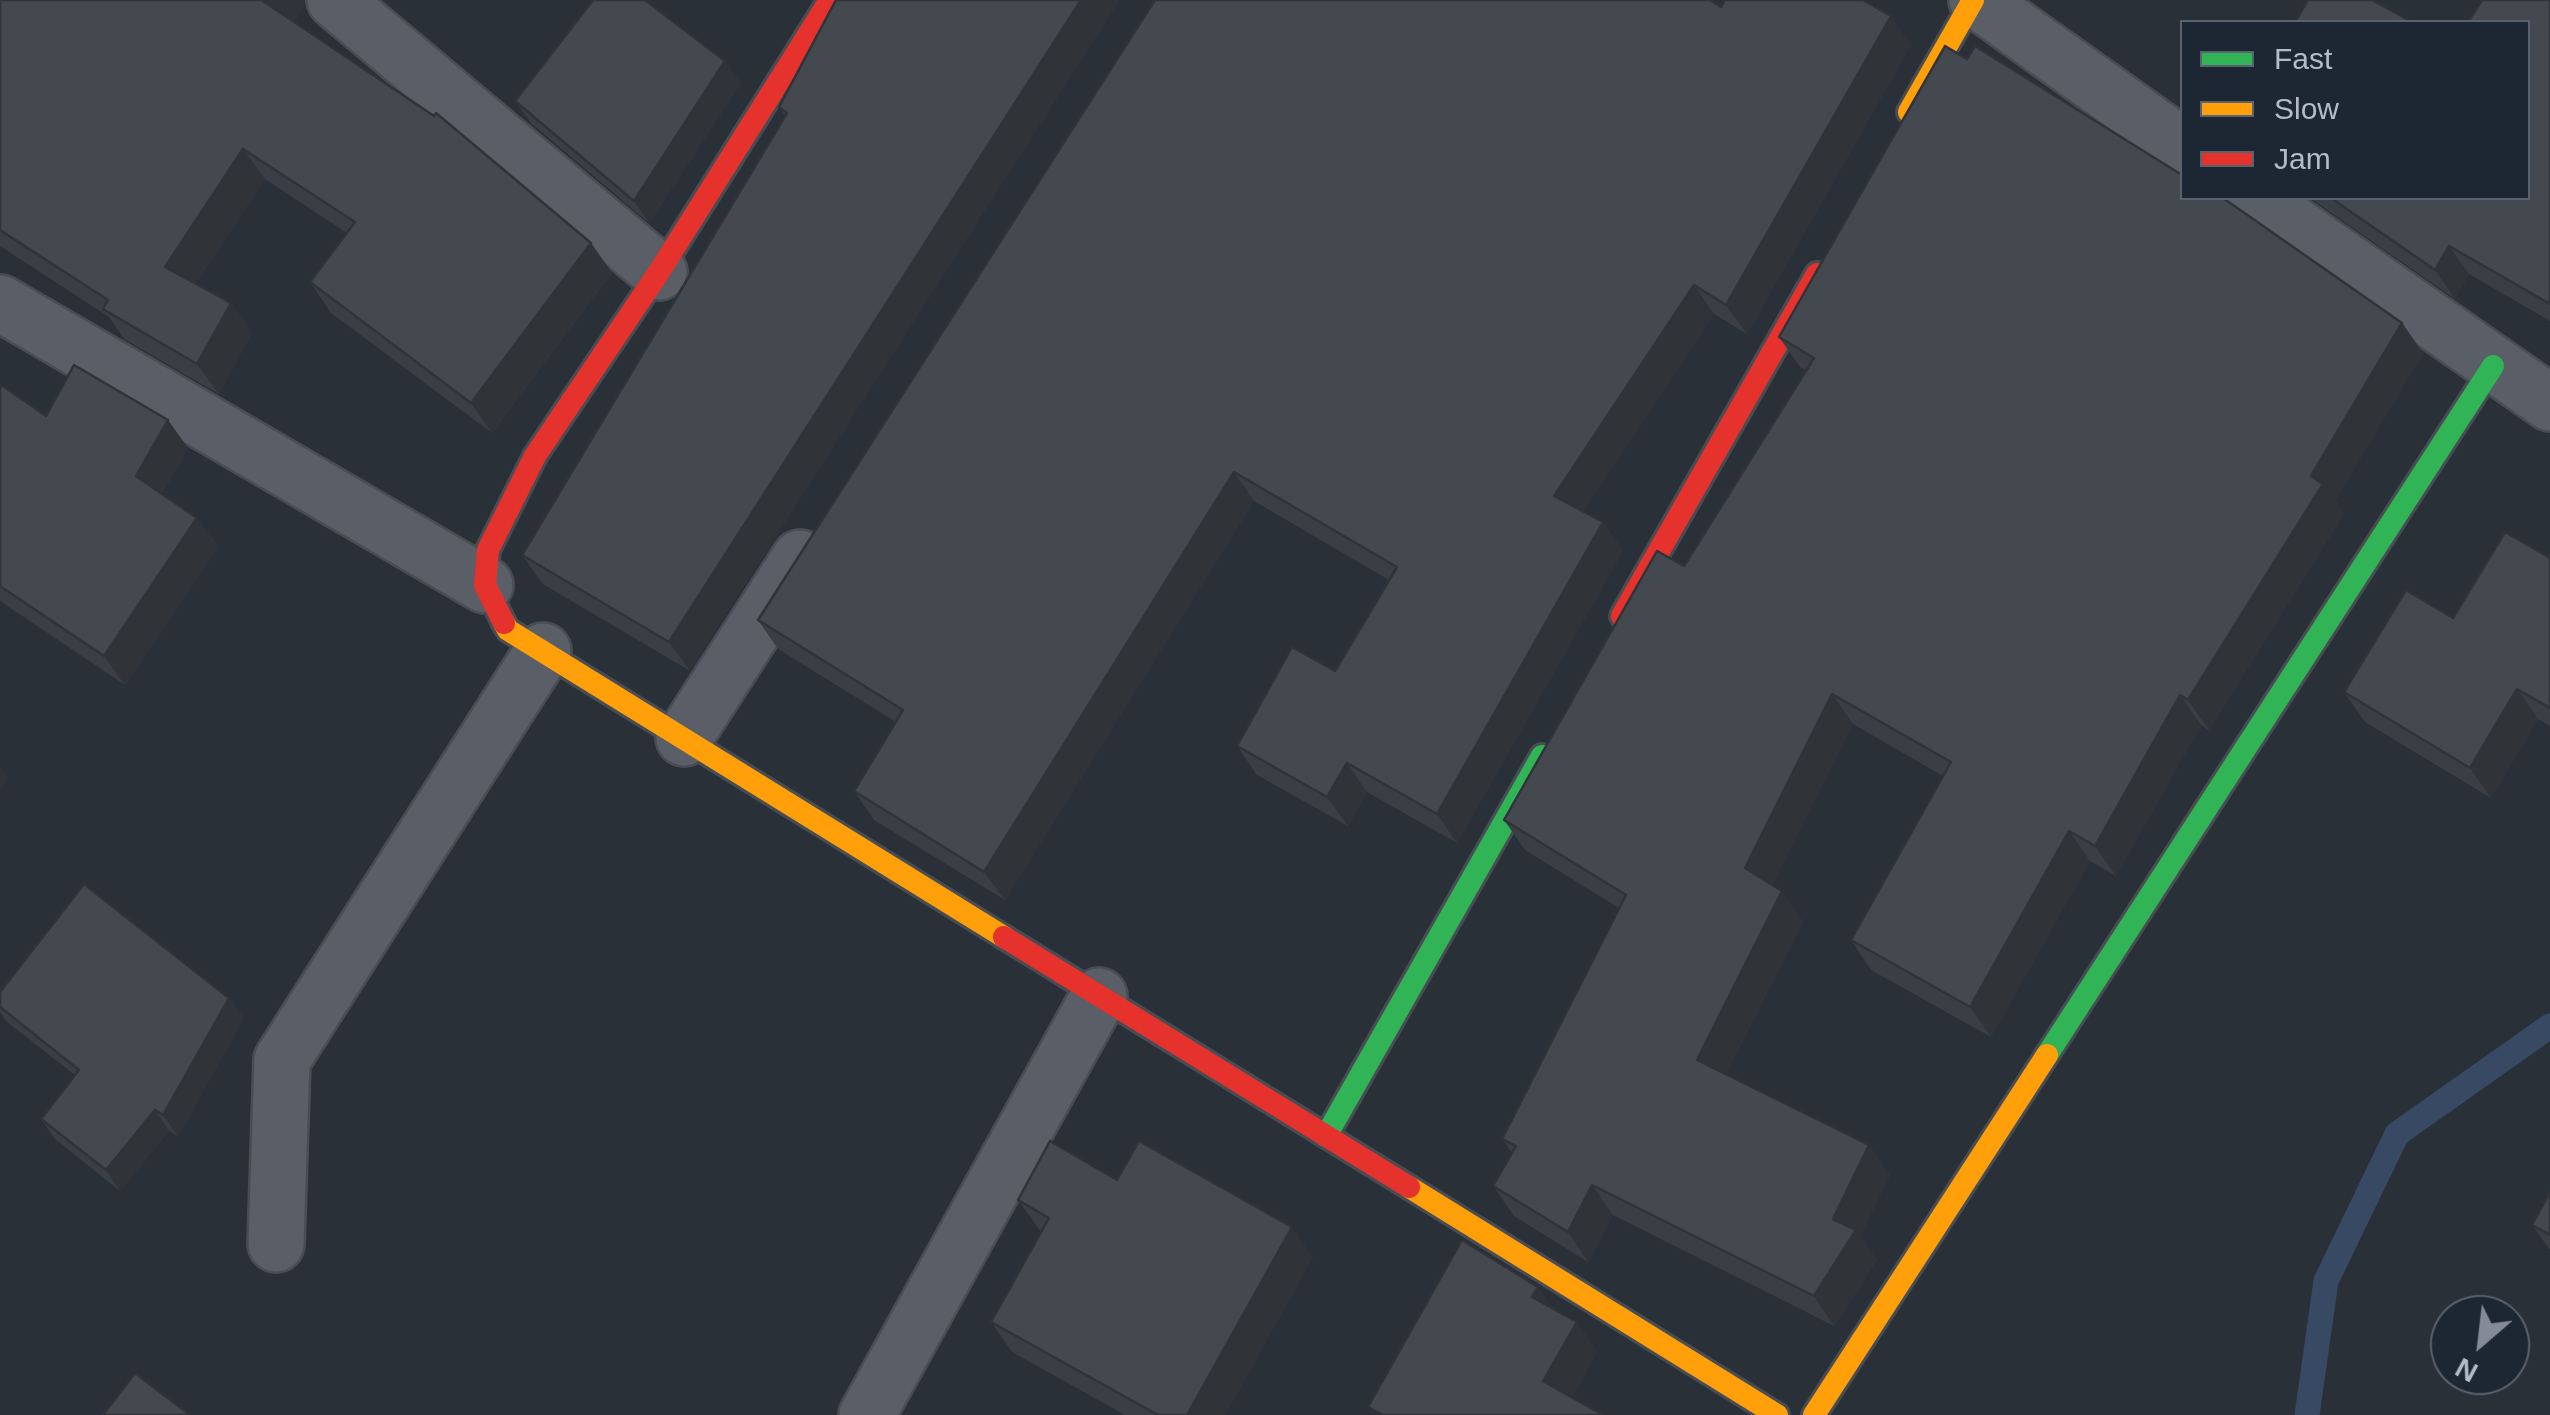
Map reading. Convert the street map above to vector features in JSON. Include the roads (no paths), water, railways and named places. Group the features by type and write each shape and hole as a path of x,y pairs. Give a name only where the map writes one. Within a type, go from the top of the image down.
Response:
{"street":[{"path":"335,0 659,272"},
{"path":"830,0 659,272 535,456 488,550 485,585 508,630 1777,1415"},
{"path":"1894,138 1974,0 2180,145"},
{"path":"2259,200 2550,403"},
{"path":"1610,637 1826,258"},
{"path":"0,303 485,585"},
{"path":"1814,1415 2493,366"},
{"path":"684,738 824,520"},
{"path":"276,1244 282,1060 542,651"},
{"path":"1326,1136 1551,740"},
{"path":"868,1415 1099,996"}],"waterway":[{"path":"2307,1415 2326,1281 2397,1134 2550,1026"}]}
